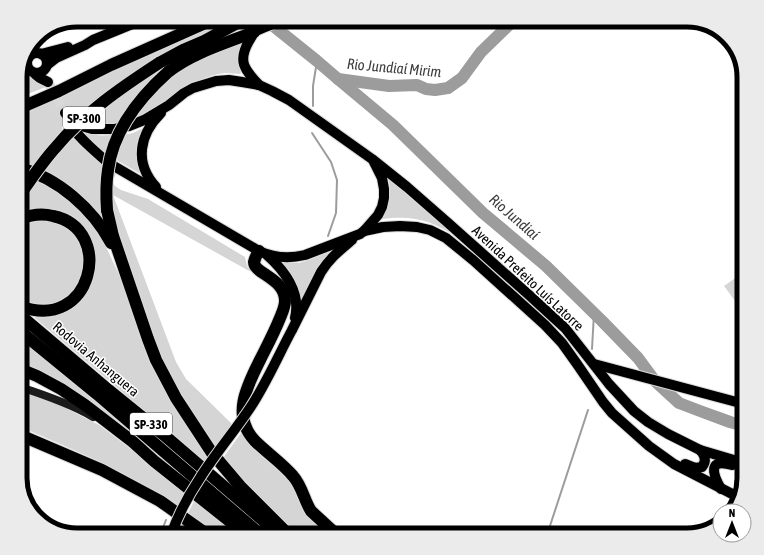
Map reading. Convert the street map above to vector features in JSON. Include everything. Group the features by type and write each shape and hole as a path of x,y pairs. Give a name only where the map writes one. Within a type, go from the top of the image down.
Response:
{"highway":[{"name":"SP-300","path":"27,103 52,86 111,65 196,27"},
{"name":"SP-300","path":"27,185 56,147 84,117 159,63 230,27"},
{"path":"254,32 187,59 176,65 156,82 133,109 117,137 111,153 108,168 106,196 107,210 113,236 148,339 156,360 168,384 212,453 240,486 282,528"},
{"path":"27,98 52,86"},
{"path":"27,170 54,183 68,192 89,211 107,236 125,271"},
{"path":"27,217 49,215 60,217 69,221 82,236 89,256 85,284 74,299 55,310 42,311 27,308"},
{"path":"262,253 254,261 255,266 258,270 276,282 281,288 284,294 285,302 275,330 254,373 244,399 242,419 248,431 255,440 295,478 311,511 329,528"},
{"name":"Rodovia Anhanguera","path":"27,321 164,435 272,528"},
{"name":"Rodovia Anhanguera","path":"27,337 97,394 254,528"},
{"path":"27,372 61,389 85,404 238,528"},
{"path":"27,438 102,470 160,501 198,528"}],"main road":[{"path":"27,74 42,72 56,58 93,40 125,27"},
{"path":"259,85 248,73 243,61 243,53 254,32 266,27"},
{"path":"33,54 41,54 83,41 93,40"},
{"path":"41,54 47,61 46,67 52,86"},
{"path":"28,69 52,86"},
{"path":"161,193 151,182 142,161 142,148 146,133 155,119 184,93 193,88 216,81 229,80 259,85"},
{"name":"Avenida Prefeito Luís Latorre","path":"259,85 289,100 372,159 419,197 565,328 609,384 634,411 648,422 668,434 700,450 737,461"},
{"path":"170,105 144,120 116,129 92,129 81,126 65,113 71,126 87,144 107,162 262,253 275,263 290,282 293,291 296,308 292,330"},
{"path":"174,528 194,487 250,407 269,376 321,272 335,254 362,232 378,215 382,207 384,189 382,178 372,159"},
{"name":"Avenida Prefeito Luís Latorre","path":"262,253 278,258 306,256 362,232 383,227 417,227 430,230 446,238 473,260 562,343 612,414 649,446 674,464 734,495"},
{"path":"594,364 737,402"},
{"path":"27,389 84,412 133,442"},
{"path":"636,434 690,467 702,467 704,464 705,457 700,450"},
{"path":"721,488 714,476 716,465 723,462 737,466"}],"shaded area":[{"path":"211,27 218,27 157,57 115,85 77,115 69,111 62,117 62,130 32,167 27,165 27,109"},
{"path":"243,41 239,58 241,74 225,73 199,80 153,109 129,121 137,110 182,67"},
{"path":"174,62 119,123 98,125 87,123 129,90"},
{"path":"27,76 37,79 46,87 27,94"},
{"path":"143,128 140,139 146,177 113,158 122,135 133,133"},
{"path":"79,130 96,135 113,135 106,154 92,144"},
{"path":"73,135 104,165 103,223 44,172 60,149"},
{"path":"111,170 116,174 112,182 115,186 121,190 148,199 245,257 247,266 251,272 113,195 176,362 186,379 233,425 214,449 169,377 148,329 111,212"},
{"path":"388,176 458,238 440,227 422,220 403,218 382,219 390,198"},
{"path":"37,180 52,188 64,196 88,218 101,236 121,279 146,348 209,456 205,462 35,318 36,315 45,316 89,283 81,229 27,216 27,195"},
{"path":"36,217 72,228 85,252 82,286 54,308 27,304 27,220"},
{"path":"331,251 332,253 300,310 282,263 298,263"},
{"path":"737,277 737,304 724,286"},
{"path":"27,345 165,460 93,405 27,368"},
{"path":"27,392 64,407 99,425 185,491 177,508 140,483 81,453 27,430"},
{"path":"241,433 286,473 294,483 304,512 322,528 290,528 251,491 223,458"},
{"path":"195,499 232,528 205,528 187,515"}],"waterway":[{"name":"Rio Jundiaí","path":"275,27 393,125 483,213 546,266 638,358 655,381 679,403 737,424"},
{"name":"Rio Jundiaí Mirim","path":"338,79 389,86 417,85 426,89 435,90 448,88 462,78 481,52 507,27"},
{"path":"313,106 313,86 317,61"},
{"path":"312,133 331,162 337,180 336,213 328,236"},
{"path":"592,349 594,313"},
{"path":"549,528 588,410"},
{"path":"163,528 166,520"}],"tunnel":[{"path":"49,84 65,113"}]}
